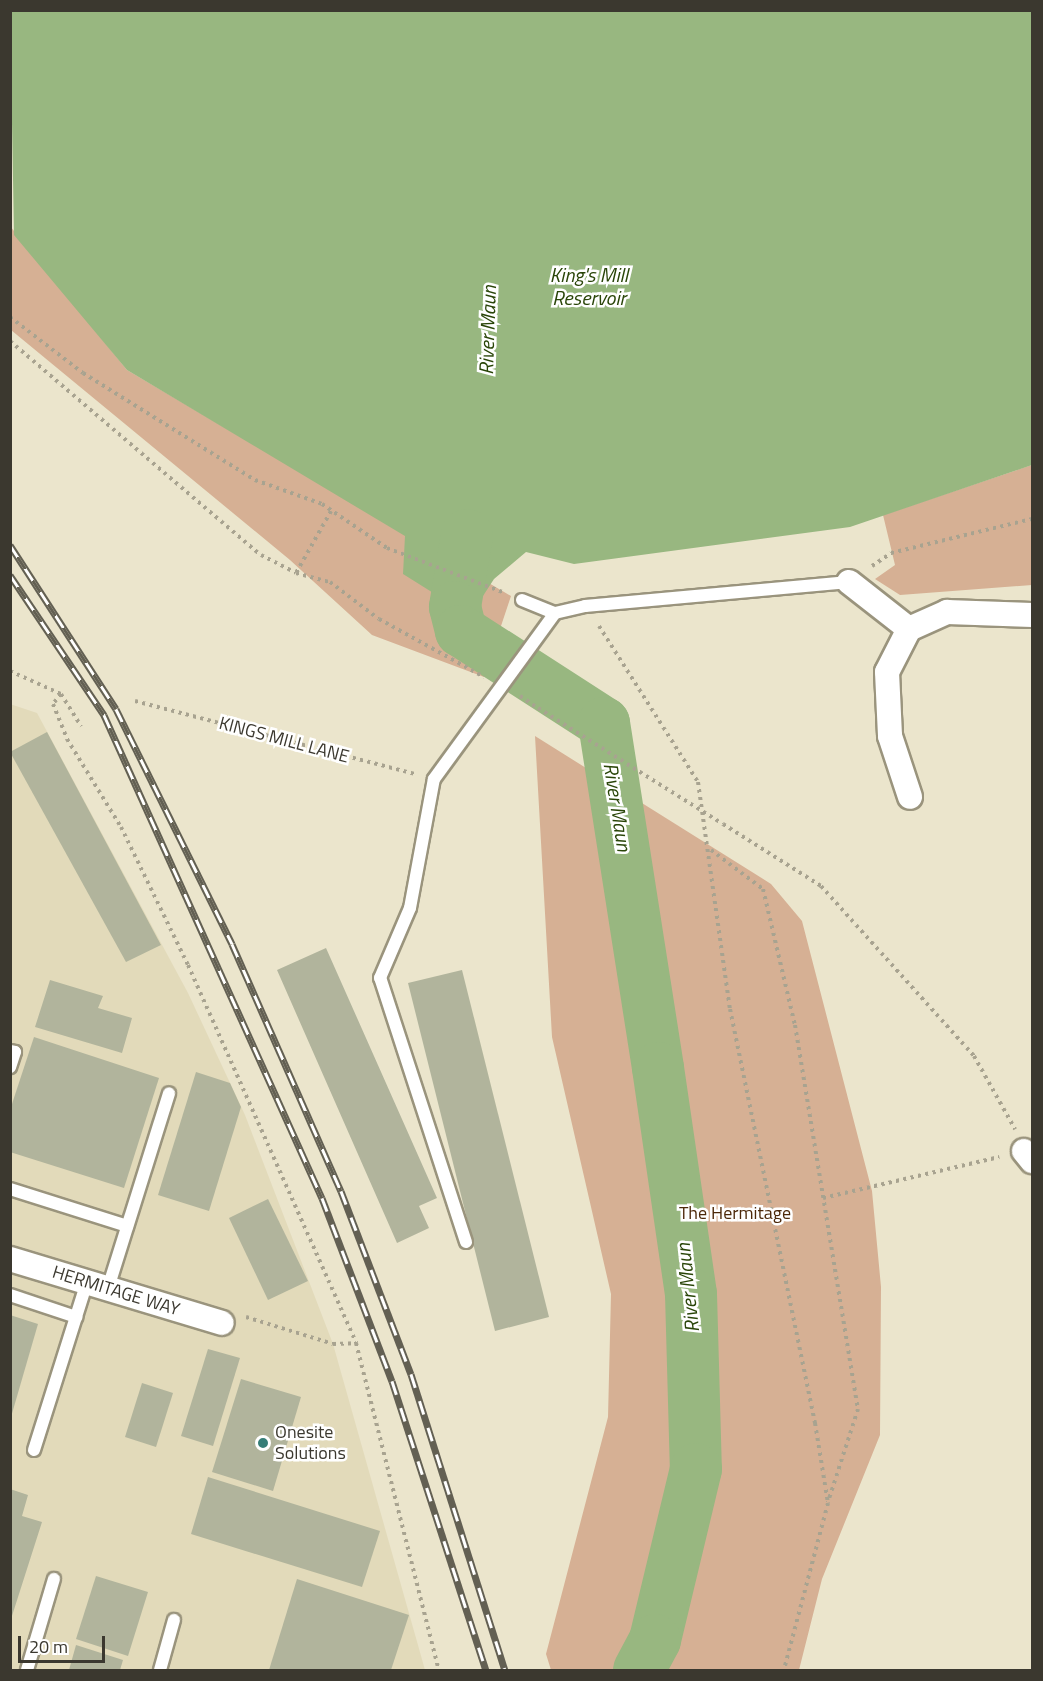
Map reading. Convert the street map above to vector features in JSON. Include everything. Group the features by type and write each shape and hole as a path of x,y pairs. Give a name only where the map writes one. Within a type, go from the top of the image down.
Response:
{"street":[{"path":"849,582 909,628"},
{"path":"910,797 890,736 887,672 909,628 947,612 1032,615"},
{"name":"HERMITAGE WAY","path":"10,1258 222,1323"}],"lane":[{"path":"522,600 555,613 585,606 849,582"},
{"path":"466,1242 380,978 410,908 434,779 500,682 555,613"},
{"path":"10,1051 15,1052 10,1066"},
{"path":"34,1450 76,1317 97,1285 127,1226 169,1093"},
{"path":"10,1189 127,1226"},
{"path":"10,1295 76,1317"},
{"path":"27,1671 54,1579"},
{"path":"160,1671 174,1620"}],"path":[{"path":"10,317 83,373 255,480 306,496 387,548 522,600"},
{"path":"10,341 261,555 296,573 330,582 379,619 500,682"},
{"path":"296,573 331,511"},
{"path":"849,582 891,553 1032,519"},
{"path":"585,606 698,782 711,850 730,1009 828,1503"},
{"path":"10,671 61,694 81,726"},
{"path":"61,694 53,704 68,739 121,826 269,1138 356,1343 439,1671"},
{"name":"KINGS MILL LANE","path":"135,701 434,779"},
{"path":"538,708 820,886 974,1056 1005,1105 1028,1156 824,1198"},
{"path":"711,850 763,889 795,1024 858,1409 828,1503 784,1671"},
{"path":"222,1323 219,1308 333,1344 356,1343"}],"shaded area":[{"path":"10,704 37,713 188,993 245,1115 333,1344 425,1670 11,1670"}],"green space":[{"path":"10,226 127,370 511,596 484,677 372,635 290,560 11,330"},
{"path":"1032,465 1032,585 900,595 875,579 895,565 883,515"},
{"name":"The Hermitage","path":"535,736 771,884 802,921 872,1191 881,1287 880,1435 822,1579 799,1670 551,1670 546,1654 608,1417 611,1294 552,1037"}],"water":[{"name":"King's Mill Reservoir","path":"10,11 1032,11 1032,465 850,527 574,564 526,552 494,579 470,616 403,574 405,536 127,370 14,235"}],"building":[{"path":"47,732 161,945 126,962 10,752"},
{"path":"326,948 437,1198 419,1206 429,1228 397,1243 277,970"},
{"path":"462,970 549,1317 495,1331 408,983"},
{"path":"50,980 103,996 98,1008 132,1018 122,1053 35,1027"},
{"path":"34,1037 159,1078 124,1188 10,1152 10,1110"},
{"path":"196,1072 230,1083 241,1107 209,1211 158,1195"},
{"path":"268,1199 308,1281 268,1300 229,1218"},
{"path":"10,1315 38,1324 11,1417 10,1417"},
{"path":"208,1349 240,1358 213,1446 181,1436"},
{"path":"241,1379 301,1397 273,1491 212,1472"},
{"path":"142,1383 173,1393 156,1447 125,1437"},
{"path":"208,1477 380,1531 362,1587 191,1534"},
{"path":"10,1489 28,1495 22,1516 42,1522 11,1619"},
{"path":"96,1576 148,1592 128,1656 76,1639"},
{"path":"297,1579 409,1615 391,1670 269,1670"},
{"path":"76,1645 123,1660 120,1670 69,1670"}],"waterway":[{"name":"River Maun","path":"467,535 455,607 461,631 604,723 658,1068 691,1294 696,1469 655,1640 639,1670"}],"railway":[{"path":"10,545 116,709 232,944 341,1191 411,1374 505,1670"},
{"path":"10,575 104,715 322,1198 392,1381 486,1670"}],"place":[{"name":"Onesite Solutions","path":"263,1443"}]}
